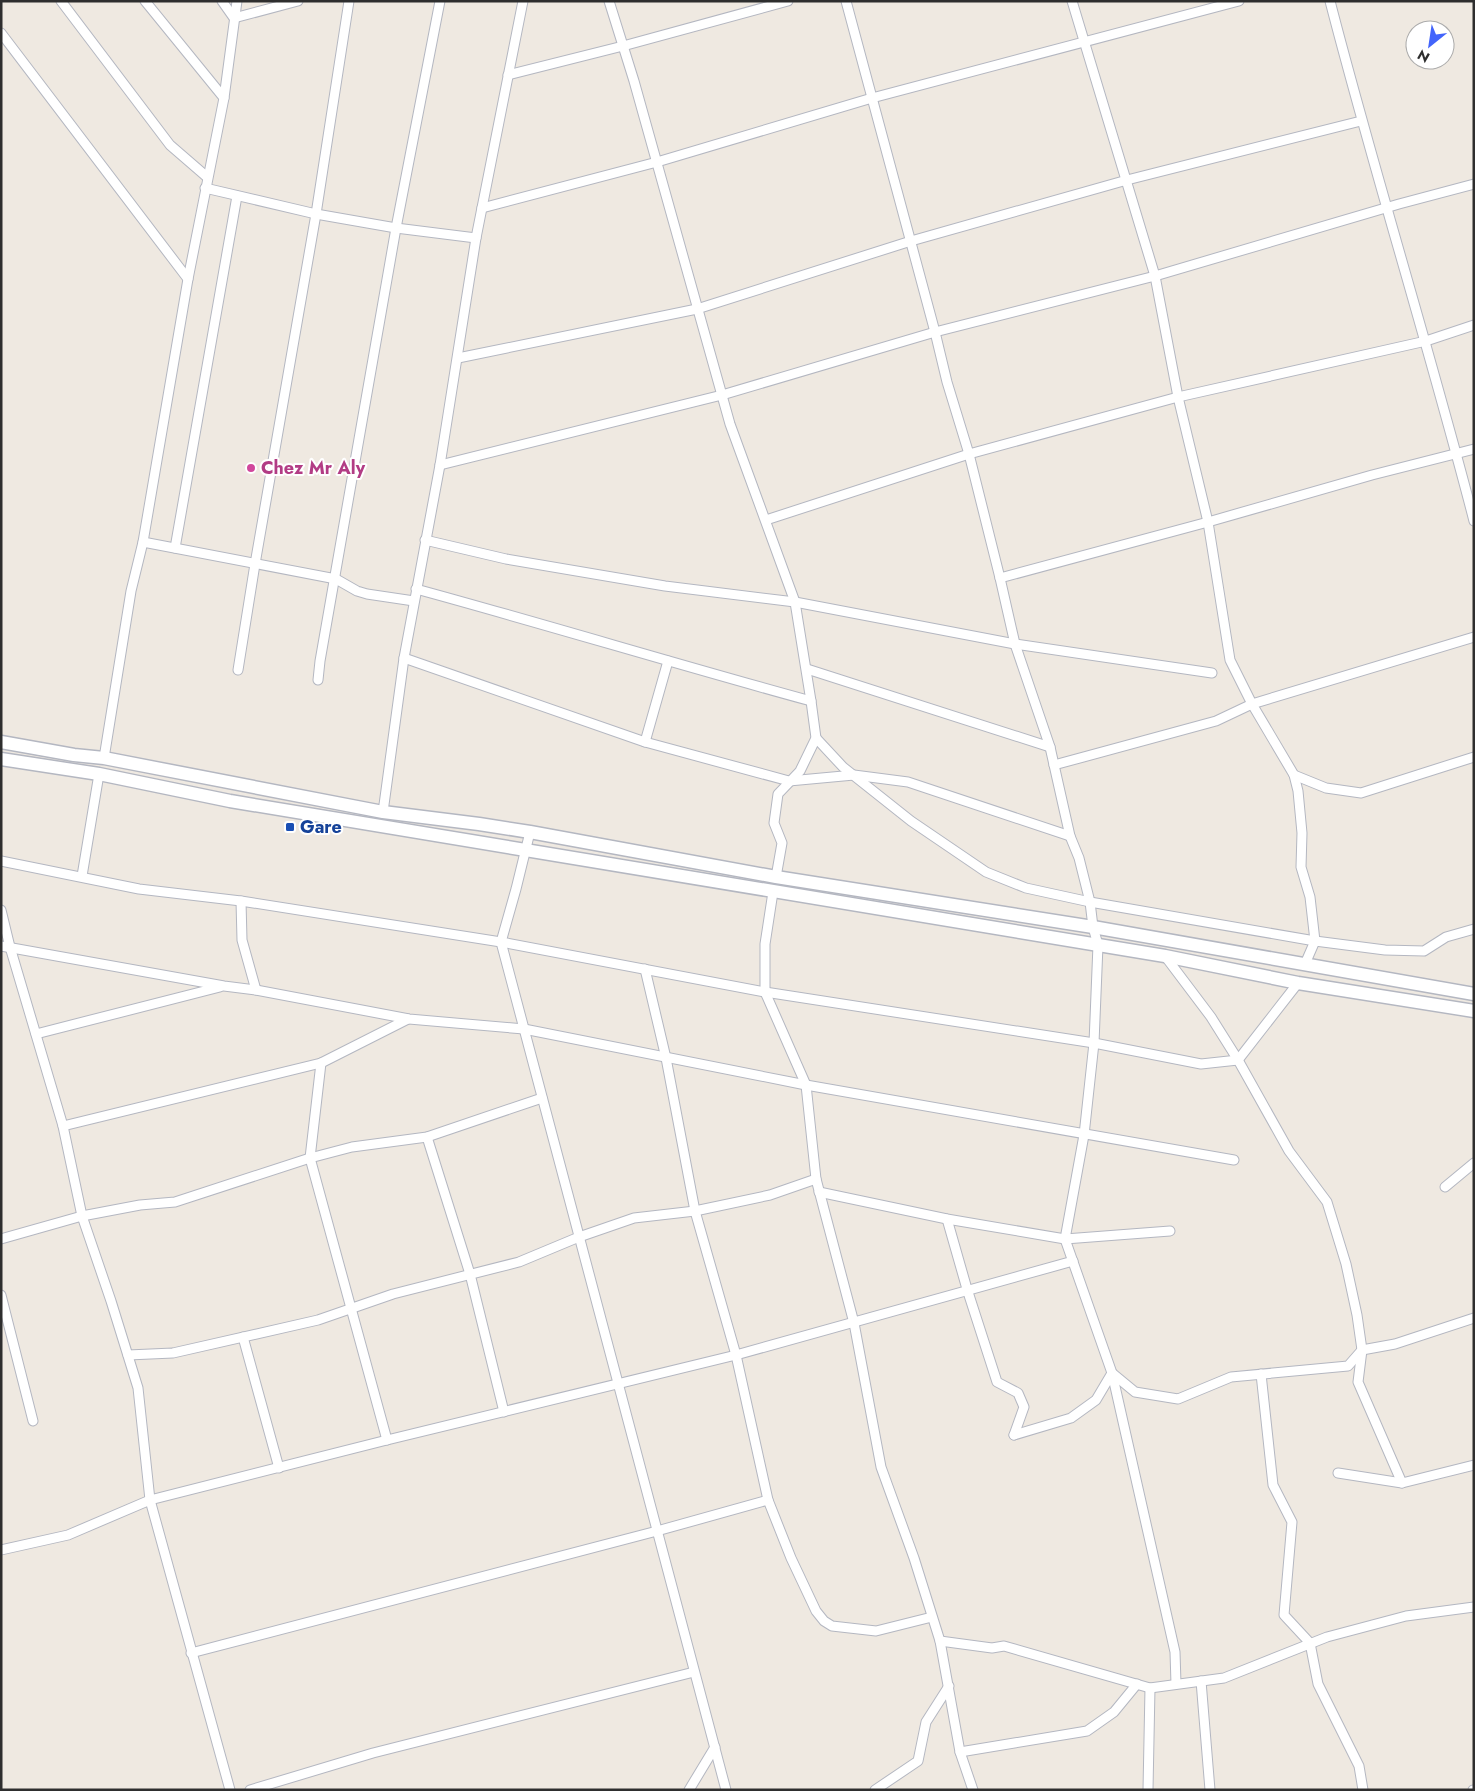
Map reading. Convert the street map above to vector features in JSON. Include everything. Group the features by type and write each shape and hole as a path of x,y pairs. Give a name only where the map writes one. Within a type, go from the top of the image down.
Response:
{"main road":[{"path":"1,742 74,755 104,758 383,812 530,832 776,877 1093,927 1474,994"},
{"path":"1,758 99,774 230,801 381,827 527,849 773,892 1165,956 1298,983 1474,1011"},
{"path":"381,827 383,812"}],"street":[{"path":"61,1 170,144 207,177"},
{"path":"145,1 224,98"},
{"path":"222,1 234,18"},
{"path":"104,758 131,591 143,542 188,279 224,98 237,1"},
{"path":"238,670 316,214 349,1"},
{"path":"318,680 396,228 440,1"},
{"path":"383,812 404,658 440,465 476,238 523,1"},
{"path":"609,1 657,162 730,424 795,602 807,669 816,738 800,771 778,794 774,823 782,843 776,877"},
{"path":"508,75 788,1"},
{"path":"846,1 947,382 968,454 1000,578 1014,644 1050,747 1070,836 1079,858 1090,902 1093,927 1098,946 1094,1043 1084,1134 1065,1239 1112,1374 1175,1652 1176,1684"},
{"path":"1072,1 1155,276 1178,397 1208,522 1230,660 1252,704 1294,775 1298,791 1302,833 1300,867 1310,896 1315,941 1305,964"},
{"path":"482,208 657,162 872,98 1239,1"},
{"path":"1330,1 1361,121 1426,341 1474,521"},
{"path":"234,18 294,2"},
{"path":"1,33 188,279"},
{"path":"458,358 697,309 911,241 1126,180 1361,121"},
{"path":"440,465 722,395 935,332 1155,276 1474,184"},
{"path":"205,188 316,214 396,228 476,238"},
{"path":"175,548 237,196"},
{"path":"766,520 968,454 1178,397 1426,341 1474,325"},
{"path":"1000,578 1208,522 1372,475 1474,449"},
{"path":"425,540 506,559 665,586 795,602 1014,644 1212,673"},
{"path":"143,542 336,579 357,591 367,594 414,601"},
{"path":"416,590 527,619 668,662 811,700"},
{"path":"1054,764 1216,721 1252,704 1474,637"},
{"path":"404,658 645,742 790,781 854,775 908,782 1070,836"},
{"path":"645,742 668,662"},
{"path":"807,669 1050,747"},
{"path":"816,738 843,767 911,821 986,872 1026,888 1090,902 1315,941 1385,950 1424,950 1446,937 1474,929"},
{"path":"1294,775 1326,788 1360,793 1474,757"},
{"path":"82,876 99,774"},
{"path":"530,832 501,942 726,1790"},
{"path":"1,861 139,888 241,901 501,942 765,992 1094,1043 1201,1064 1238,1060 1298,983"},
{"path":"773,892 765,944 765,992 806,1085 816,1179 854,1323 881,1467 914,1558 940,1641 960,1752 973,1790"},
{"path":"241,901 242,940 256,990"},
{"path":"1,910 6,946 36,1034 63,1126 82,1216 138,1388 150,1500 230,1790"},
{"path":"6,946 409,1019 524,1029 806,1085 1234,1160"},
{"path":"1165,956 1211,1017 1238,1060 1289,1151 1327,1202 1346,1264 1357,1316 1362,1350 1358,1382 1402,1483"},
{"path":"645,969 666,1058 695,1211 736,1355 768,1500 791,1558 816,1611 824,1621 832,1626 876,1631 932,1617"},
{"path":"36,1034 224,986"},
{"path":"63,1126 321,1063 409,1019"},
{"path":"321,1063 310,1158 387,1440"},
{"path":"1,1239 82,1216 140,1205 175,1202 310,1158 352,1147 428,1137 542,1098"},
{"path":"428,1137 470,1274 504,1412"},
{"path":"1445,1187 1470,1164 1474,1163"},
{"path":"128,1355 173,1353 318,1320 393,1294 519,1262 579,1236 634,1218 695,1211 770,1196 816,1179"},
{"path":"820,1192 947,1219 1065,1239 1170,1232"},
{"path":"947,1219 997,1382 1018,1393 1024,1407 1014,1435 1071,1418 1096,1400 1112,1374"},
{"path":"1,1550 68,1535 150,1500 736,1355 854,1323 967,1289 1073,1261"},
{"path":"1,1295 33,1421"},
{"path":"1112,1374 1135,1392 1178,1399 1230,1377 1348,1366 1362,1350 1394,1344 1474,1318"},
{"path":"243,1337 279,1468"},
{"path":"1261,1374 1273,1485 1292,1522 1284,1615 1310,1643 1318,1684 1358,1766 1363,1790"},
{"path":"1338,1474 1402,1483 1474,1465"},
{"path":"191,1652 657,1531 768,1500"},
{"path":"940,1641 992,1648 1004,1646 1150,1688 1224,1678 1327,1637 1406,1616 1474,1607"},
{"path":"250,1790 373,1753 694,1672"},
{"path":"1201,1681 1210,1790"},
{"path":"960,1752 1087,1731 1114,1712 1137,1684"},
{"path":"875,1790 918,1761 926,1722 949,1686"},
{"path":"1148,1790 1150,1688"},
{"path":"689,1790 715,1746"}],"place":[{"name":"Chez Mr Aly","path":"251,468"},
{"name":"Gare","path":"290,827"}]}
